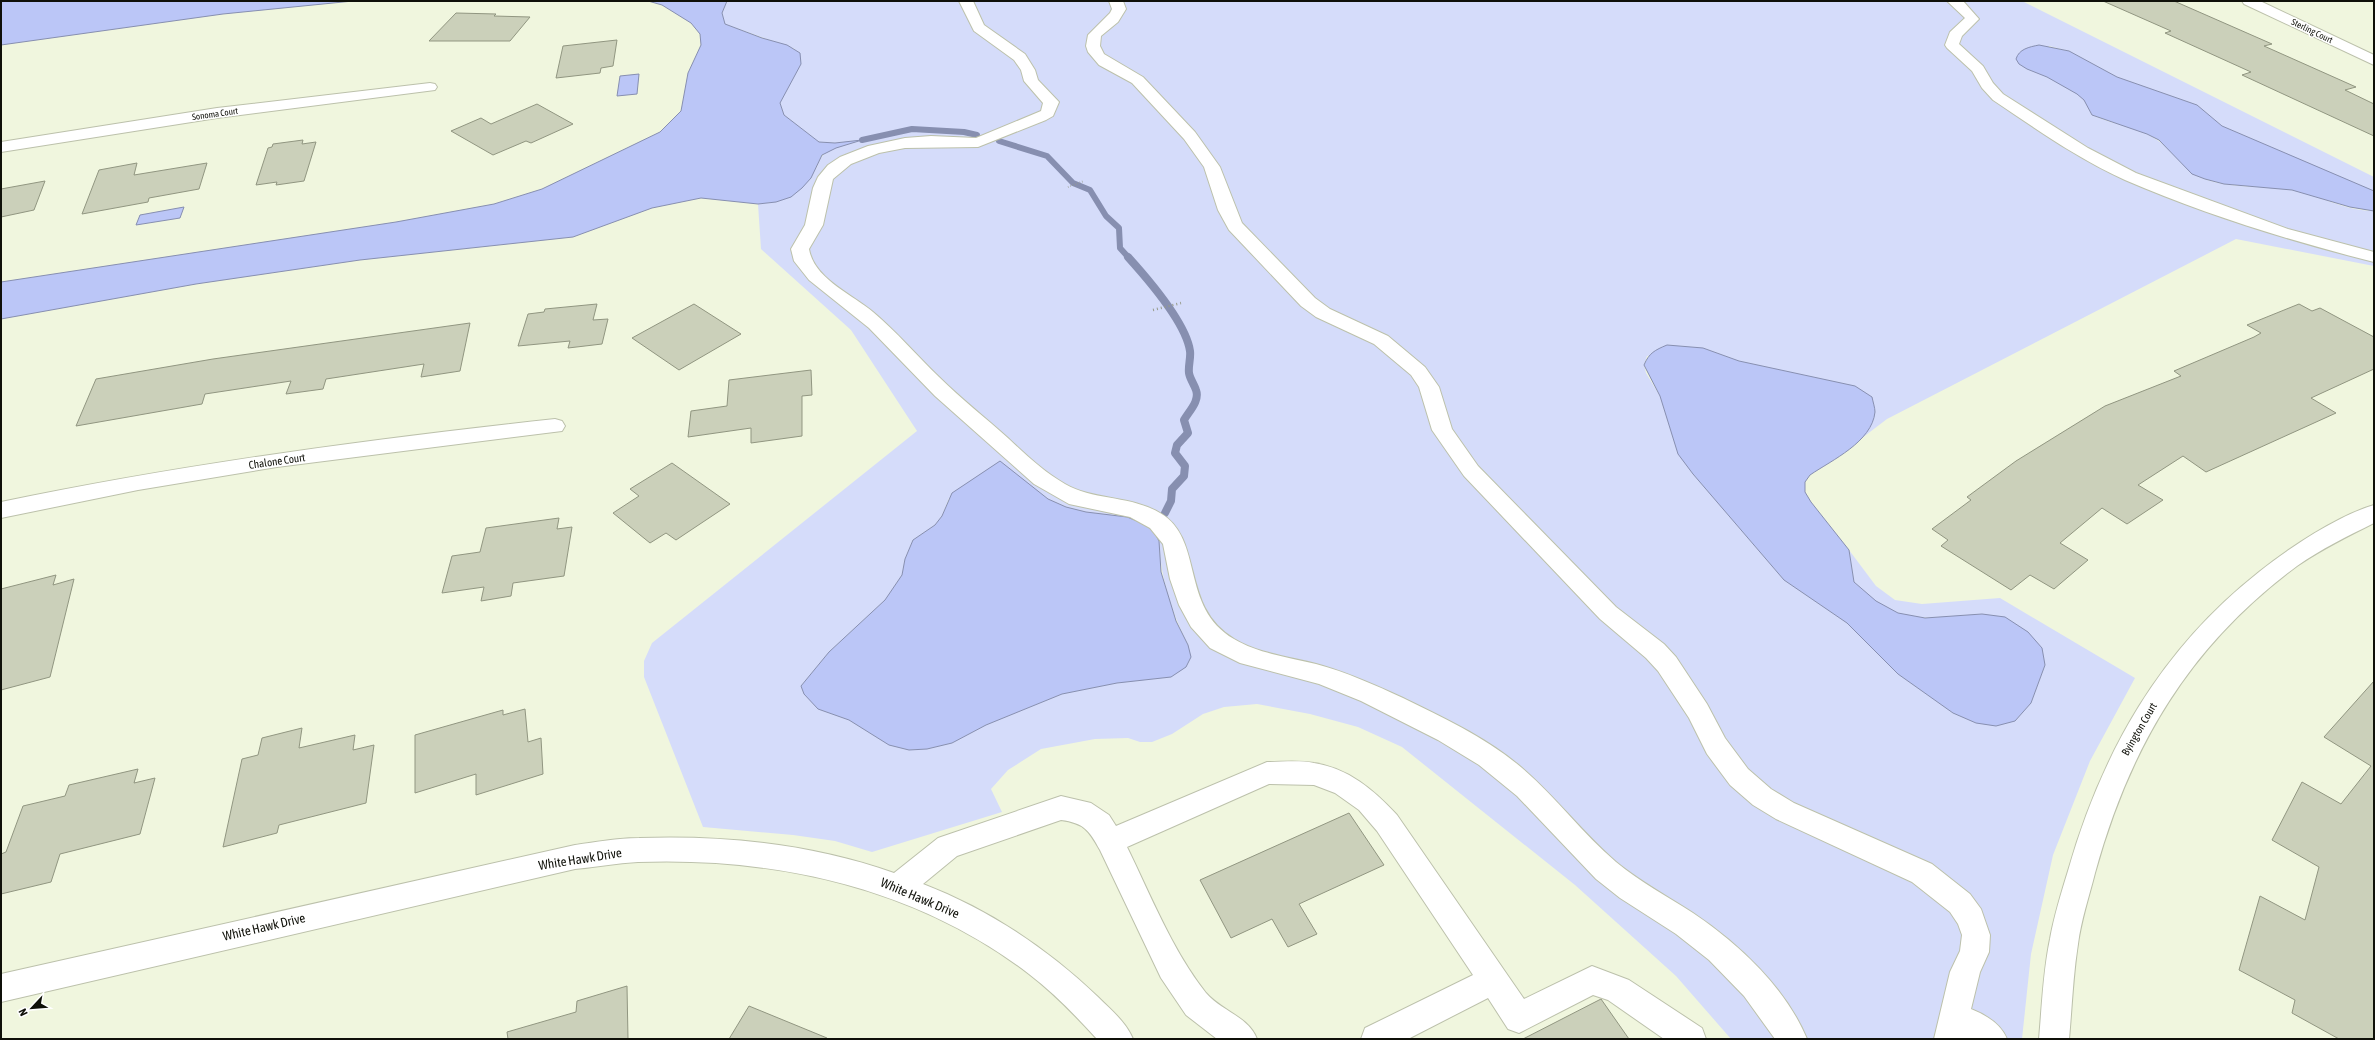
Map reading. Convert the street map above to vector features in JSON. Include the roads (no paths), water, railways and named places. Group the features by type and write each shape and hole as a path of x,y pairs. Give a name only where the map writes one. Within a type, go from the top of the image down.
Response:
{"street":[{"path":"966,1 972,9 975,24 1020,57 1028,70 1031,81 1051,102 1048,113 976,142 908,142 860,154 842,162 828,174 824,181 814,224 801,245 799,252 801,259 807,267 816,278 866,315 925,375 1040,478 1071,497 1126,508 1146,514 1168,530 1176,546 1183,586 1193,610 1204,627 1223,645 1245,655 1319,675 1355,688 1419,718 1473,747 1498,763 1527,788 1580,846 1618,880 1705,938 1733,964 1784,1025 1792,1039"},
{"path":"1116,1 1119,9 1118,16 1095,33 1092,38 1093,47 1100,58 1133,76 1200,151 1216,177 1226,213 1235,226 1308,302 1323,313 1381,340 1418,371 1430,387 1442,430 1471,471 1608,613 1655,650 1678,678 1716,746 1739,777 1762,797 1785,811 1893,858 1922,873 1960,903 1970,918 1976,935 1974,952 1965,972 1952,1028 1970,1023 1992,1039"},
{"path":"1954,1 1963,7 1972,19 1955,35 1951,43 1955,49 1978,69 1987,85 1998,97 2082,151 2130,176 2196,199 2259,226 2310,241 2374,257"},
{"name":"Sterling Court","path":"2249,1 2374,62"},
{"name":"Sonoma Court","path":"1,147 217,113 430,87"},
{"name":"Chalone Court","path":"1,510 106,489 244,466 459,437 555,426"},
{"name":"Byington Court","path":"2054,1039 2063,944 2086,853 2106,791 2130,740 2161,690 2197,644 2240,599 2290,560 2374,513"},
{"path":"1110,841 1267,773 1314,774 1344,785 1368,802 1387,823 1519,1018 1592,980 1618,990 1691,1039"},
{"path":"899,886 948,847 1061,808 1082,811 1099,822 1110,841 1171,968 1197,1005 1242,1039"},
{"name":"White Hawk Drive","path":"1,988 575,857 637,850 752,852 841,869 899,886 973,920 1043,967 1118,1039"},
{"path":"1376,1039 1493,980"}],"waterway":[{"path":"862,140 912,129 964,132 977,135"},
{"path":"999,141 1047,156 1073,183 1090,190 1106,216 1119,228 1120,248 1129,258"},
{"path":"1128,257 1165,301 1181,327 1190,351 1189,373 1197,394 1197,398 1184,420 1188,433 1177,445 1175,453 1185,466 1184,476 1172,489 1171,501 1165,513"}]}
